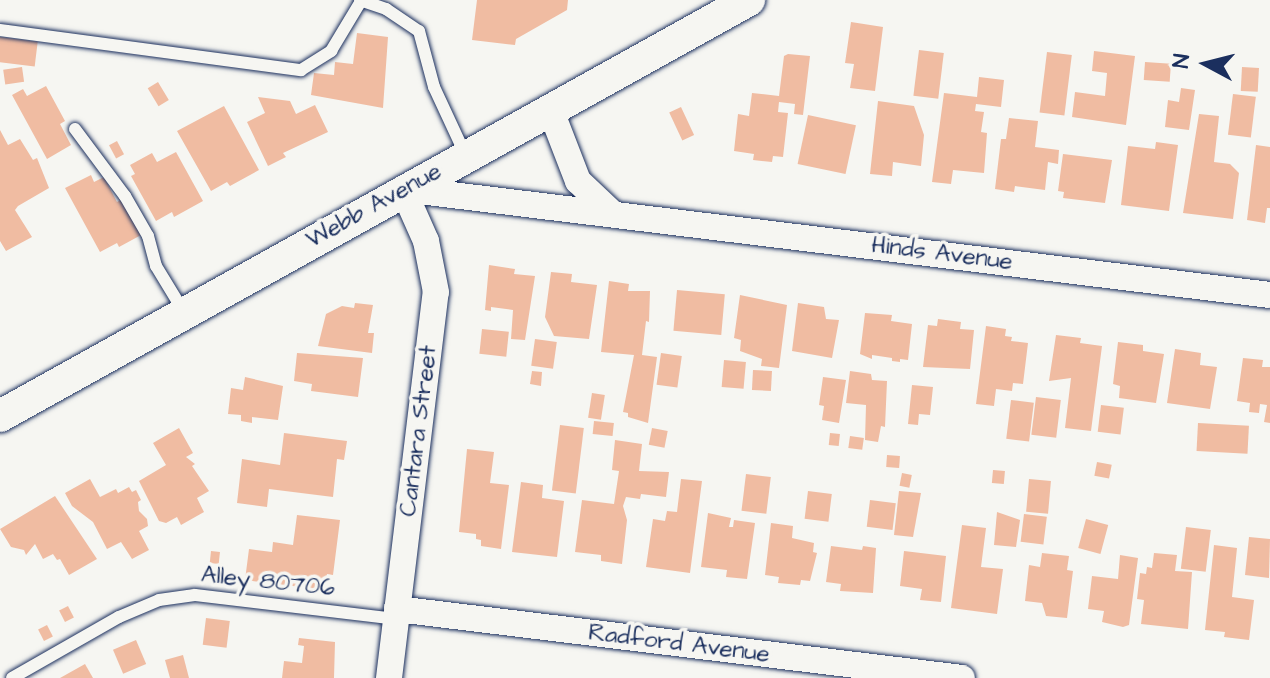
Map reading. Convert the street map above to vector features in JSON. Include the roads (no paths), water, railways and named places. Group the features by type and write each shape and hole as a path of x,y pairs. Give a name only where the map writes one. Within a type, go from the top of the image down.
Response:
{"street":[{"name":"Webb Avenue","path":"0,416 403,189 551,111 749,0"},
{"path":"551,111 578,181 613,214"},
{"name":"Hinds Avenue","path":"403,189 1270,295"},
{"name":"Cantara Street","path":"389,678 436,292 426,241 403,189"},
{"name":"Radford Avenue","path":"396,614 962,678"}],"lane":[{"path":"0,30 301,70 331,51 360,0 386,9 419,31 434,87 466,156"},
{"path":"75,129 125,196 148,236 156,266 184,312"},
{"name":"Alley 80706","path":"12,678 119,617 159,600 183,596 230,598 396,614"}]}
